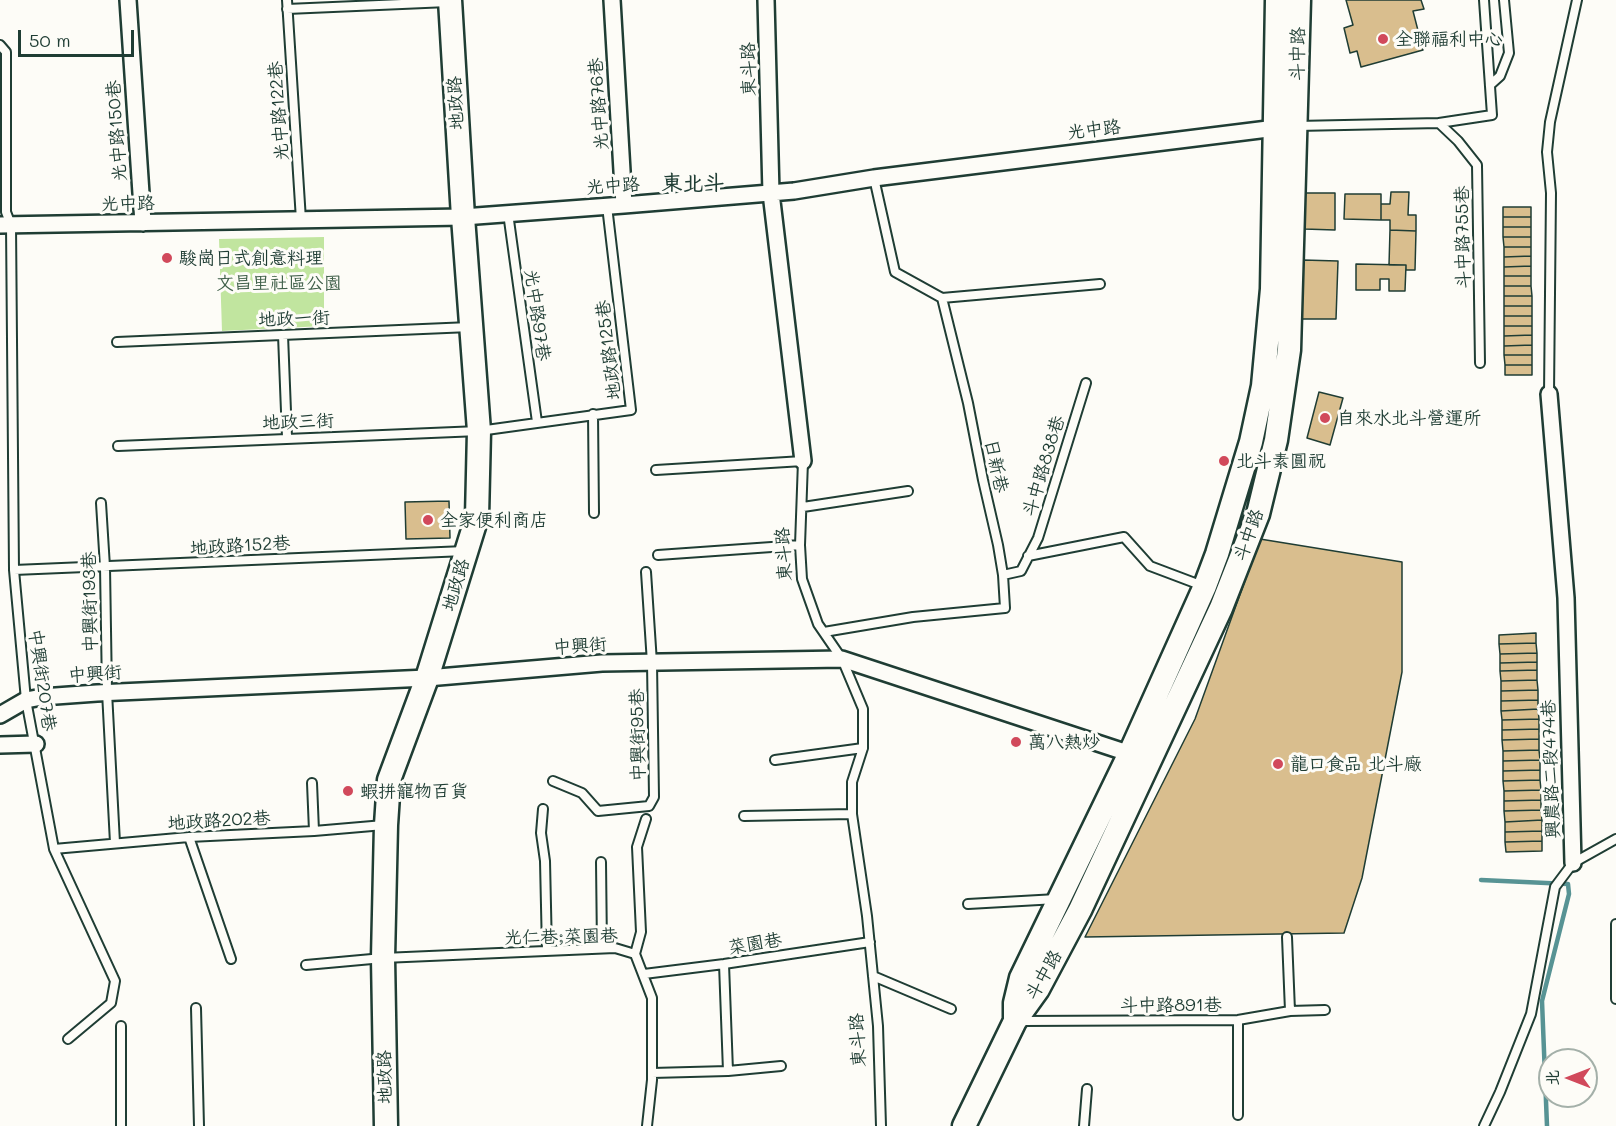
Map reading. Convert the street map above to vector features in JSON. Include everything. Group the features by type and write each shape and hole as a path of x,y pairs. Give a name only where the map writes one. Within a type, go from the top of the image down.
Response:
{"main road":[{"name":"斗中路","path":"1277,0 1286,127"},
{"name":"斗中路","path":"1015,1021 1015,1003 1021,978 1059,899 1197,655 1221,608 1258,514 1276,440 1289,350 1282,289 1286,127 1299,0"},
{"name":"地政路","path":"386,1126 383,958 389,780 427,678 477,517 479,430 450,1"},
{"name":"斗中路","path":"964,1126 1015,1021 1038,989 1080,910 1140,757 1217,554 1251,442 1282,289"}],"street":[{"name":"光中路150巷","path":"128,0 143,223"},
{"name":"光中路76巷","path":"612,0 624,205"},
{"name":"東斗路","path":"766,0 771,193 802,460"},
{"name":"光中路","path":"5,225 463,217 624,205 794,191 874,178 1286,127"},
{"name":"興農路二段474巷","path":"1549,394 1566,598 1573,863"},
{"name":"中興街","path":"0,715 26,700 107,692 427,678 602,663 842,660 1140,757"},
{"path":"0,745 36,744"}],"lane":[{"path":"1286,127 1439,123 1492,115 1484,0"},
{"path":"1490,86 1500,76 1509,53 1504,0"},
{"path":"1549,394 1551,193 1547,152 1550,122 1576,0"},
{"path":"287,4 450,1"},
{"name":"光中路122巷","path":"287,4 301,220"},
{"name":"中興街207巷","path":"0,45 6,52 5,225 14,570 26,700 54,849 115,981 111,1003 68,1039"},
{"name":"斗中路755巷","path":"1439,123 1458,141 1477,165 1480,363"},
{"path":"874,178 895,272 942,298 1100,284"},
{"name":"地政路125巷","path":"479,430 631,410 607,206"},
{"name":"光中路97巷","path":"508,213 537,422"},
{"name":"日新巷","path":"824,632 913,617 1005,608 1003,575 968,403 942,298"},
{"name":"地政一街","path":"117,342 472,327"},
{"path":"284,335 286,437"},
{"name":"斗中路838巷","path":"1003,575 1021,571 1038,538 1086,383"},
{"path":"593,414 594,513"},
{"name":"地政三街","path":"118,446 479,430"},
{"path":"656,470 802,460"},
{"name":"東斗路","path":"802,460 803,507 800,545 802,579 818,624 842,660 863,709 863,748 852,782 852,814 870,942 878,1026 881,1126"},
{"path":"803,507 908,491"},
{"name":"中興街193巷","path":"101,503 115,843"},
{"path":"1028,556 1124,537 1150,566 1204,586"},
{"path":"658,555 800,545"},
{"name":"地政路152巷","path":"14,570 466,551"},
{"path":"646,572 652,663"},
{"name":"中興街95巷","path":"553,781 582,793 598,811 649,806 654,797 652,663"},
{"path":"775,760 863,748"},
{"path":"312,783 314,831"},
{"path":"543,808 541,833 545,861 547,951"},
{"path":"744,816 852,814"},
{"path":"635,954 641,932 637,847 646,819"},
{"name":"地政路202巷","path":"54,849 189,837 386,825"},
{"path":"189,837 231,959"},
{"path":"1573,863 1616,839"},
{"path":"602,862 602,948"},
{"name":"興農路二段474巷","path":"1484,1126 1532,1014 1555,887 1573,863"},
{"path":"968,904 1059,899 1080,910"},
{"path":"1616,924 1616,999"},
{"path":"1287,937 1290,1011"},
{"name":"菜園巷","path":"644,974 870,942"},
{"name":"光仁巷;菜園巷","path":"306,965 383,958 602,948 615,948 635,954 652,998 652,1073 647,1126"},
{"path":"723,964 728,1071"},
{"path":"873,976 951,1009"},
{"path":"196,1008 199,1126"},
{"name":"斗中路891巷","path":"1015,1021 1238,1020 1290,1011 1325,1010"},
{"path":"1238,1020 1238,1115"},
{"path":"121,1026 121,1126"},
{"path":"652,1073 728,1071 781,1066"},
{"path":"1084,1126 1087,1089"}],"green space":[{"name":"文昌里社區公園","path":"324,237 324,326 222,331 219,239"}],"building":[{"name":"全聯福利中心","path":"1346,0 1421,0 1424,9 1413,11 1423,50 1361,67 1357,51 1350,53 1344,28 1353,25"},
{"path":"1391,192 1409,192 1408,215 1416,215 1416,231 1390,230 1390,220 1381,220 1381,204 1390,204"},
{"path":"1305,193 1335,193 1335,230 1304,229"},
{"path":"1345,194 1381,194 1381,220 1344,219"},
{"path":"1503,207 1531,207 1531,217 1503,217"},
{"path":"1503,217 1531,217 1531,227 1503,227"},
{"path":"1503,227 1531,227 1531,237 1503,237"},
{"path":"1390,230 1416,231 1415,270 1406,270 1406,265 1389,265"},
{"path":"1503,237 1531,237 1531,247 1504,247"},
{"path":"1504,247 1531,247 1531,256 1504,257"},
{"path":"1531,256 1531,266 1504,267 1504,257"},
{"path":"1303,260 1338,261 1336,319 1302,319"},
{"path":"1356,264 1406,265 1405,291 1389,291 1389,279 1380,279 1380,290 1356,290"},
{"path":"1531,266 1531,276 1504,276 1504,267"},
{"path":"1504,276 1531,276 1531,286 1504,286"},
{"path":"1504,286 1531,286 1532,296 1504,296"},
{"path":"1504,296 1532,296 1532,306 1504,306"},
{"path":"1504,306 1532,306 1532,316 1504,316"},
{"path":"1504,316 1532,316 1532,326 1504,326"},
{"path":"1504,326 1532,326 1532,335 1504,336"},
{"path":"1532,335 1532,345 1504,346 1504,336"},
{"path":"1532,345 1532,355 1504,355 1504,346"},
{"path":"1504,355 1532,355 1532,365 1505,365"},
{"path":"1505,365 1532,365 1532,375 1505,375"},
{"name":"自來水北斗營運所","path":"1319,392 1343,398 1330,445 1307,438"},
{"name":"全家便利商店","path":"449,501 450,538 406,539 405,502"},
{"name":"龍口食品 北斗廠","path":"1260,539 1402,562 1402,672 1362,878 1344,933 1085,937 1195,719"},
{"path":"1536,633 1536,643 1499,644 1499,635"},
{"path":"1536,643 1537,653 1500,654 1499,644"},
{"path":"1537,653 1537,662 1500,663 1500,654"},
{"path":"1537,662 1537,670 1500,671 1500,663"},
{"path":"1537,670 1537,680 1501,681 1500,671"},
{"path":"1537,680 1538,690 1501,691 1501,681"},
{"path":"1538,690 1538,700 1501,701 1501,691"},
{"path":"1538,700 1538,709 1501,711 1501,701"},
{"path":"1538,709 1539,719 1502,720 1501,711"},
{"path":"1539,719 1539,729 1502,730 1502,720"},
{"path":"1539,729 1539,739 1502,740 1502,730"},
{"path":"1539,739 1539,750 1503,751 1502,740"},
{"path":"1539,750 1540,760 1503,761 1503,751"},
{"path":"1540,760 1540,770 1503,771 1503,761"},
{"path":"1540,770 1540,780 1503,781 1503,771"},
{"path":"1540,780 1541,790 1504,791 1503,781"},
{"path":"1541,790 1541,800 1504,801 1504,791"},
{"path":"1541,800 1541,810 1504,811 1504,801"},
{"path":"1541,810 1542,820 1505,822 1504,811"},
{"path":"1542,820 1542,831 1505,832 1505,822"},
{"path":"1542,831 1542,841 1505,842 1505,832"},
{"path":"1542,841 1542,851 1506,852 1505,842"}],"waterway":[{"path":"1481,880 1568,884 1569,894 1542,1001 1547,1126"}],"place":[{"name":"全聯福利中心","path":"1383,39"},
{"name":"駿崗日式創意料理","path":"167,258"},
{"name":"自來水北斗營運所","path":"1325,418"},
{"name":"北斗素圓祝","path":"1224,461"},
{"name":"全家便利商店","path":"428,520"},
{"name":"萬八熱炒","path":"1016,742"},
{"name":"龍口食品 北斗廠","path":"1278,764"},
{"name":"蝦拼寵物百貨","path":"348,791"}],"district":[{"name":"東北斗","path":"693,184"}]}
